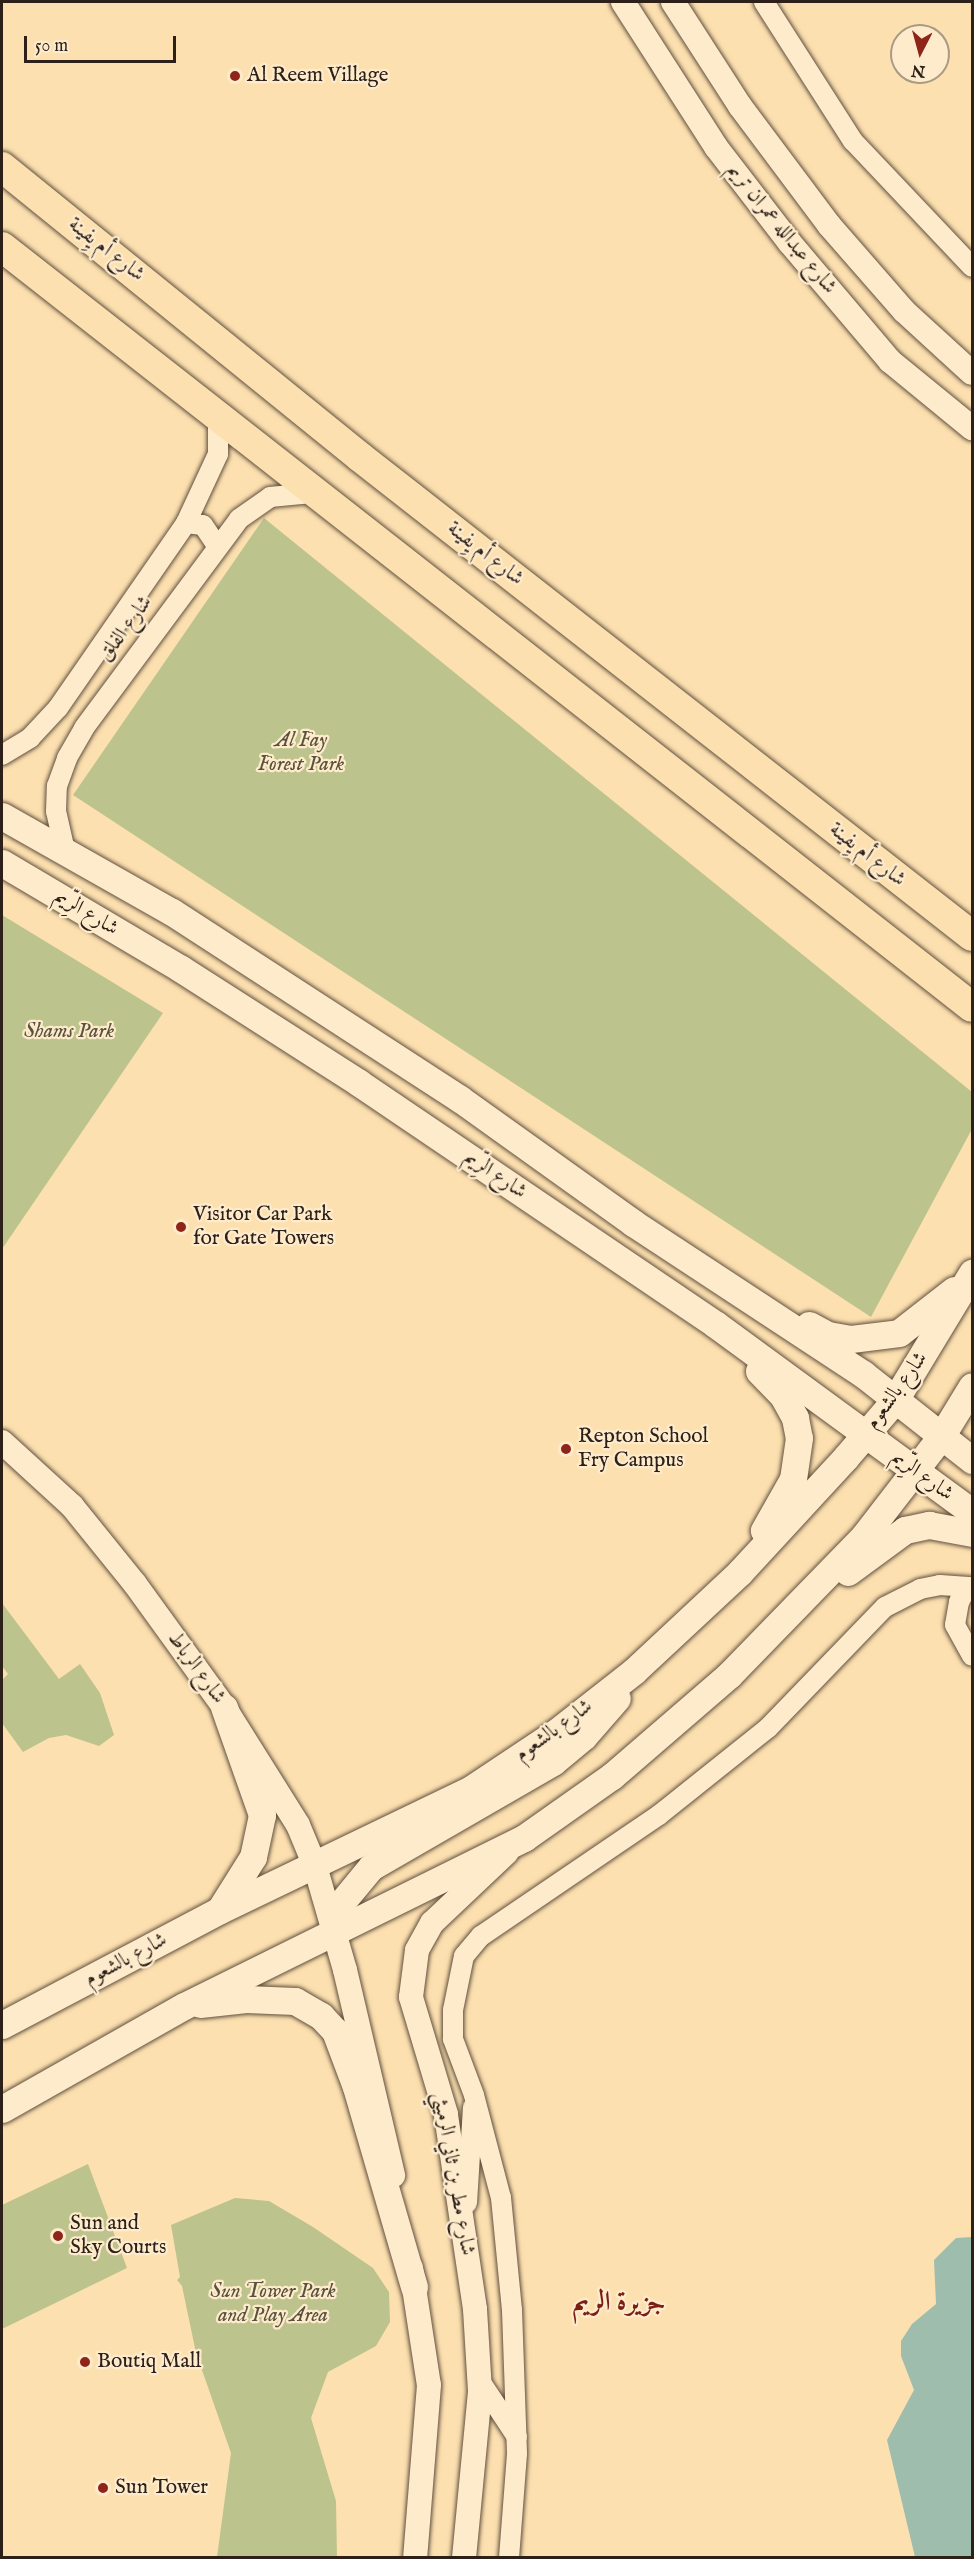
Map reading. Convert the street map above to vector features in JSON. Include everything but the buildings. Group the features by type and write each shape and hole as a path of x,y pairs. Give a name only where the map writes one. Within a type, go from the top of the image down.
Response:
{"main road":[{"name":"شارع أم يِفينة","path":"2,167 360,457 964,928"},
{"path":"2,246 312,493 972,1007"},
{"name":"شارع الرِّيم","path":"2,816 65,851 277,978 460,1099 633,1223 738,1289 895,1400 972,1460"},
{"name":"شارع الرِّيم","path":"2,862 181,969 359,1083 715,1324 972,1512"},
{"path":"738,1289 828,1335 851,1339 899,1333 972,1274"},
{"name":"شارع بالشعوم","path":"2,2025 220,1910 471,1790 555,1733 633,1671 740,1572 866,1434 895,1400 972,1274"},
{"path":"715,1324 783,1396 795,1418 799,1438 793,1479 740,1572"},
{"path":"2,2109 184,2006 524,1838 612,1776 664,1733 787,1618 864,1536 942,1435 972,1386"},
{"path":"787,1618 905,1530 930,1525 972,1533"},
{"path":"333,1931 342,1902 371,1867 553,1762 599,1721 633,1671"},
{"path":"220,1910 253,1857 262,1815 225,1707"},
{"path":"184,2006 246,1999 295,2001 321,2016 335,2031 356,2087 414,2287"}],"street":[{"name":"شارع عبدالله عمران تريم","path":"623,2 716,147 790,243 890,361 972,428"},
{"name":"شارع عبدالله عمران تريم","path":"673,2 740,106 829,225 904,311 972,373"},
{"path":"764,2 853,141 972,267"},
{"name":"شارع الفلق","path":"2,755 30,738 58,708 186,523 218,453 218,418"},
{"name":"شارع الفلق","path":"65,851 56,811 57,786 67,758 84,728 216,546 260,501 312,493"},
{"path":"186,523 203,525 216,546"},
{"path":"58,708 65,724 84,728"},
{"name":"شارع الرباط","path":"2,1442 72,1506 135,1584 225,1707 298,1825 315,1866 333,1931"},
{"path":"970,1587 959,1602 955,1626 972,1656"},
{"path":"509,2558 517,2436 512,2310 501,2198 474,2095 456,2053 452,2022 460,1971 471,1946 659,1815 768,1728 885,1607 920,1589 970,1587"},
{"name":"شارع مطر بن ثاني الرميثي","path":"464,2558 480,2381 465,2233 446,2114 411,1997 417,1950 432,1923 524,1838"},
{"path":"333,1931 370,2065 414,2287 429,2385 415,2558"},
{"path":"465,2233 474,2095"},
{"path":"480,2381 517,2436"}],"green space":[{"name":"Al Fay Forest Park","path":"264,518 972,1092 972,1129 871,1317 73,795"},
{"name":"Shams Park","path":"2,915 163,1013 2,1249"},
{"path":"2,1603 59,1679 80,1664 100,1693 114,1735 99,1746 66,1735 49,1738 23,1752 2,1723 2,1680 8,1674 2,1666"},
{"name":"Sun and Sky Courts","path":"88,2164 127,2268 2,2329 2,2205"},
{"name":"Sun Tower Park and Play Area","path":"235,2198 269,2201 313,2227 373,2268 389,2292 390,2322 376,2346 328,2372 311,2418 336,2501 337,2557 217,2557 231,2453 196,2353 182,2286 177,2280 180,2277 171,2225"}],"shaded area":[{"path":"972,2237 972,2557 915,2557 887,2440 914,2390 901,2356 901,2341 912,2324 936,2304 934,2260 956,2238"}],"place":[{"name":"Al Reem Village","path":"235,76"},
{"name":"Visitor Car Park for Gate Towers","path":"181,1227"},
{"name":"Repton School Fry Campus","path":"566,1449"},
{"name":"Sun and Sky Courts","path":"58,2236"},
{"name":"Boutiq Mall","path":"85,2362"},
{"name":"Sun Tower","path":"103,2488"}],"district":[{"name":"جزيرة الريم","path":"619,2304"}]}
